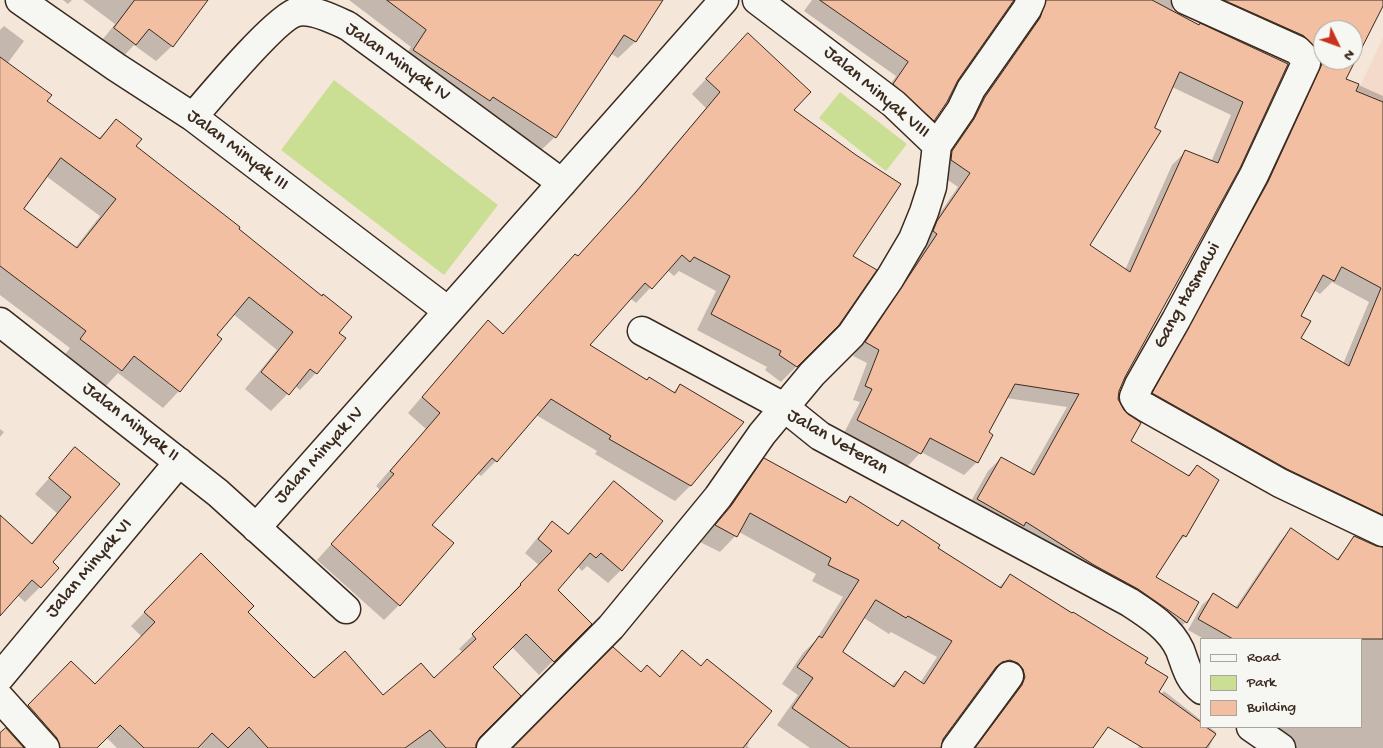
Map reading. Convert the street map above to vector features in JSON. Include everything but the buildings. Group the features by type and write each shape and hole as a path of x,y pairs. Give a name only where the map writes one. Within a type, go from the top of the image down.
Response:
{"street":[{"name":"Jalan Minyak III","path":"20,0 192,117 448,311"},
{"name":"Jalan Minyak IV","path":"256,528 724,0"},
{"name":"Jalan Minyak VIII","path":"758,0 894,104 937,145 932,186 913,239 890,278 850,336 812,374 784,407"},
{"path":"937,145 961,110 970,89 1022,16 1031,0"},
{"name":"Gang Hasmawi","path":"1186,0 1297,50 1303,56 1306,63 1254,175 1134,397 1145,408 1280,483 1383,532"},
{"name":"Jalan Minyak IV","path":"192,117 278,23 297,6 348,26 562,183"},
{"name":"Jalan Minyak II","path":"0,322 218,493 346,608"},
{"path":"642,331 784,407"},
{"name":"Jalan Veteran","path":"491,748 611,627 718,496 762,434 784,407 820,436 1129,602 1155,619 1179,649 1186,671 1200,688"},
{"name":"Jalan Minyak VI","path":"0,677 180,462"},
{"path":"956,748 1009,676"},
{"path":"0,698 45,748"},
{"path":"1252,728 1281,748"}],"shaded area":[{"path":"1383,38 1383,101 1358,90"}],"green space":[{"path":"334,80 498,205 444,275 281,150"},
{"path":"840,92 907,144 886,171 819,118"}]}
